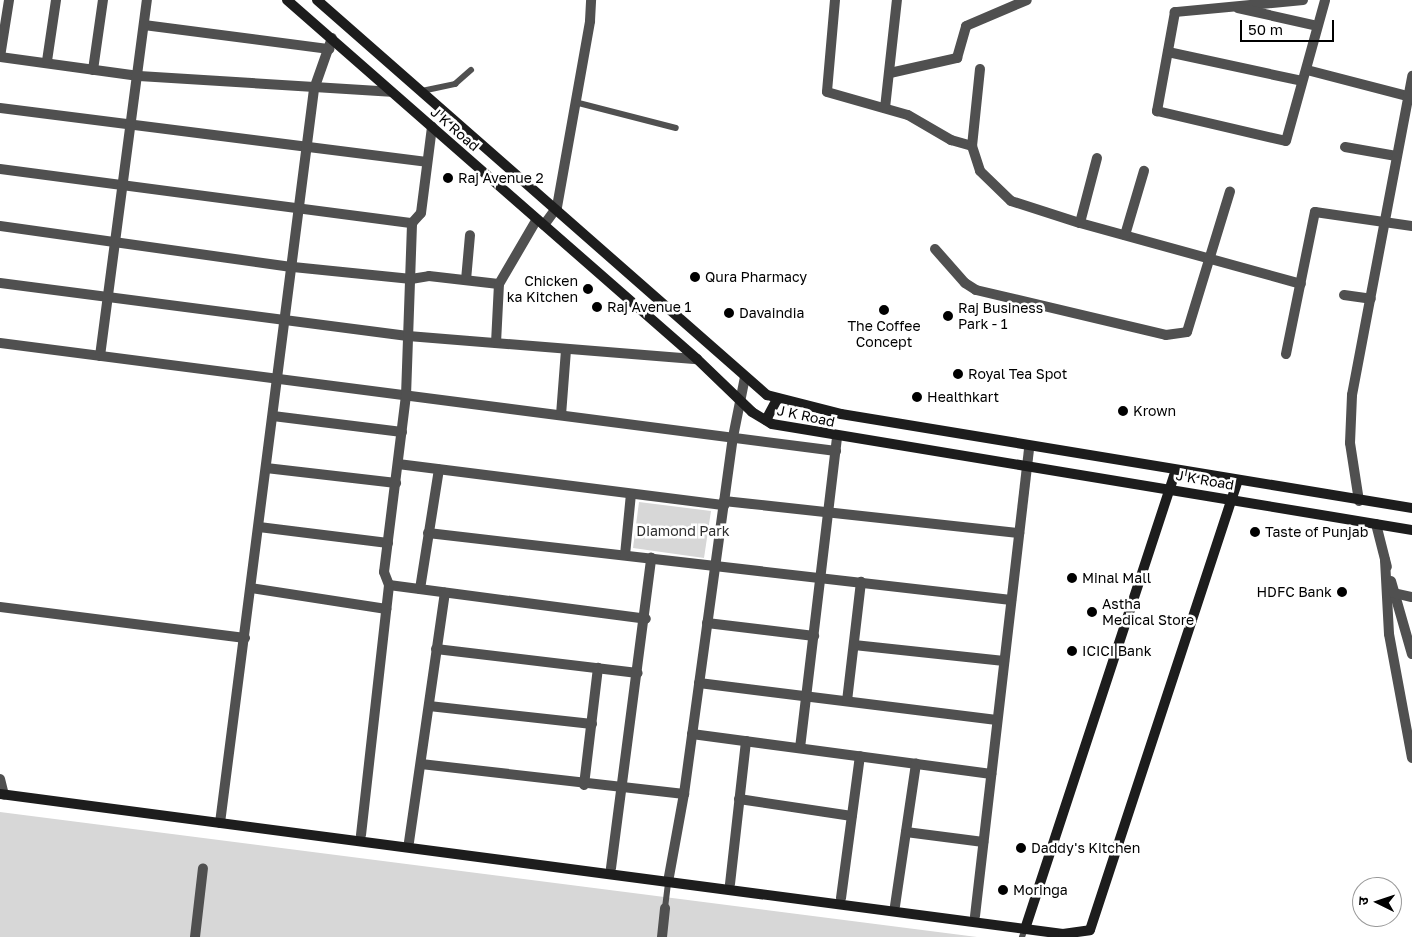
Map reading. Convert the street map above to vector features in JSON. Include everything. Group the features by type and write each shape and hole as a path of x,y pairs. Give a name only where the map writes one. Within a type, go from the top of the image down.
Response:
{"street":[{"path":"9,0 0,57 47,61 139,76 314,90 390,92"},
{"path":"47,61 56,0"},
{"path":"93,70 104,0"},
{"path":"100,356 139,76 147,0"},
{"name":"J K Road","path":"287,0 697,359 739,400 766,420 837,436 1170,488 1412,530"},
{"name":"J K Road","path":"317,0 557,207 745,377 777,399 841,414 1359,501 1412,508"},
{"path":"496,343 500,284 540,222 557,207 576,102 591,0"},
{"path":"835,0 827,92 917,118 951,140 972,146"},
{"path":"885,108 897,0"},
{"path":"890,73 957,58 966,26 1027,0"},
{"path":"1303,0 1229,5 1175,12 1157,111 1286,140 1325,0"},
{"path":"1229,5 1317,26"},
{"path":"144,25 329,49"},
{"path":"344,49 357,36"},
{"path":"220,820 293,266 314,90 332,38"},
{"path":"1168,52 1302,81"},
{"path":"980,69 972,146 980,172 1011,201 1080,223 1301,284"},
{"path":"1307,70 1407,96"},
{"path":"1359,501 1350,443 1352,395 1412,76"},
{"path":"0,108 132,124 307,149 427,162"},
{"path":"361,835 389,585 384,572 406,396 412,223 421,213 432,127"},
{"path":"1345,147 1396,156"},
{"path":"1080,223 1097,158"},
{"path":"0,169 412,223"},
{"path":"1125,235 1144,171"},
{"path":"935,249 965,283 976,290 1166,335 1188,332 1230,191"},
{"path":"1286,354 1315,212 1412,226"},
{"path":"0,226 293,266 411,279 429,276 500,284"},
{"path":"466,280 470,235"},
{"path":"0,283 408,336 697,359"},
{"path":"1344,295 1371,299"},
{"path":"0,343 836,451"},
{"path":"561,415 566,350"},
{"path":"669,879 684,794 733,437 745,377"},
{"path":"766,420 777,399"},
{"path":"273,416 402,432"},
{"path":"800,748 837,436"},
{"path":"975,916 996,720 1029,446"},
{"path":"398,464 631,494 829,512 1019,533"},
{"path":"266,468 396,482"},
{"path":"420,590 439,469"},
{"path":"1024,930 1176,470"},
{"path":"1,789 669,879 1024,930 1090,930 1238,481"},
{"path":"625,556 631,494"},
{"path":"1376,524 1412,654"},
{"path":"259,527 388,543"},
{"path":"428,533 1011,600"},
{"path":"612,868 646,619 651,558"},
{"path":"1385,560 1389,634 1412,758"},
{"path":"847,702 861,582"},
{"path":"389,585 646,619"},
{"path":"251,588 386,609"},
{"path":"409,842 445,593"},
{"path":"1394,593 1412,597"},
{"path":"0,607 244,638"},
{"path":"707,623 814,636"},
{"path":"854,645 1004,661"},
{"path":"436,649 638,672"},
{"path":"584,785 598,668"},
{"path":"699,683 996,720"},
{"path":"429,706 592,724"},
{"path":"692,734 991,774"},
{"path":"730,884 746,741"},
{"path":"841,898 860,756"},
{"path":"421,764 584,785 684,794"},
{"path":"895,906 916,764"},
{"path":"739,799 852,816"},
{"path":"220,820 361,835 612,868 669,879 730,884 975,916 1024,930"},
{"path":"906,832 984,842"},
{"path":"195,937 203,868"},
{"path":"662,937 665,908"}],"lane":[{"path":"421,91 455,84 471,70"},
{"path":"576,102 676,128"},
{"path":"665,908 669,879"}],"green space":[{"name":"Diamond Park","path":"639,502 711,511 704,558 633,548"},
{"path":"0,812 977,937 0,937"}],"place":[{"name":"Raj Avenue 2","path":"448,178"},
{"name":"Qura Pharmacy","path":"695,277"},
{"name":"Chicken ka Kitchen","path":"588,289"},
{"name":"Raj Avenue 1","path":"597,307"},
{"name":"The Coffee Concept","path":"884,310"},
{"name":"Davaindia","path":"729,313"},
{"name":"Raj Business Park - 1","path":"948,316"},
{"name":"Royal Tea Spot","path":"958,374"},
{"name":"Healthkart","path":"917,397"},
{"name":"Krown","path":"1123,411"},
{"name":"Taste of Punjab","path":"1255,532"},
{"name":"Minal Mall","path":"1072,578"},
{"name":"HDFC Bank","path":"1342,592"},
{"name":"Astha Medical Store","path":"1092,612"},
{"name":"ICICI Bank","path":"1072,651"},
{"name":"Daddy's Kitchen","path":"1021,848"},
{"name":"Moringa","path":"1003,890"}]}
